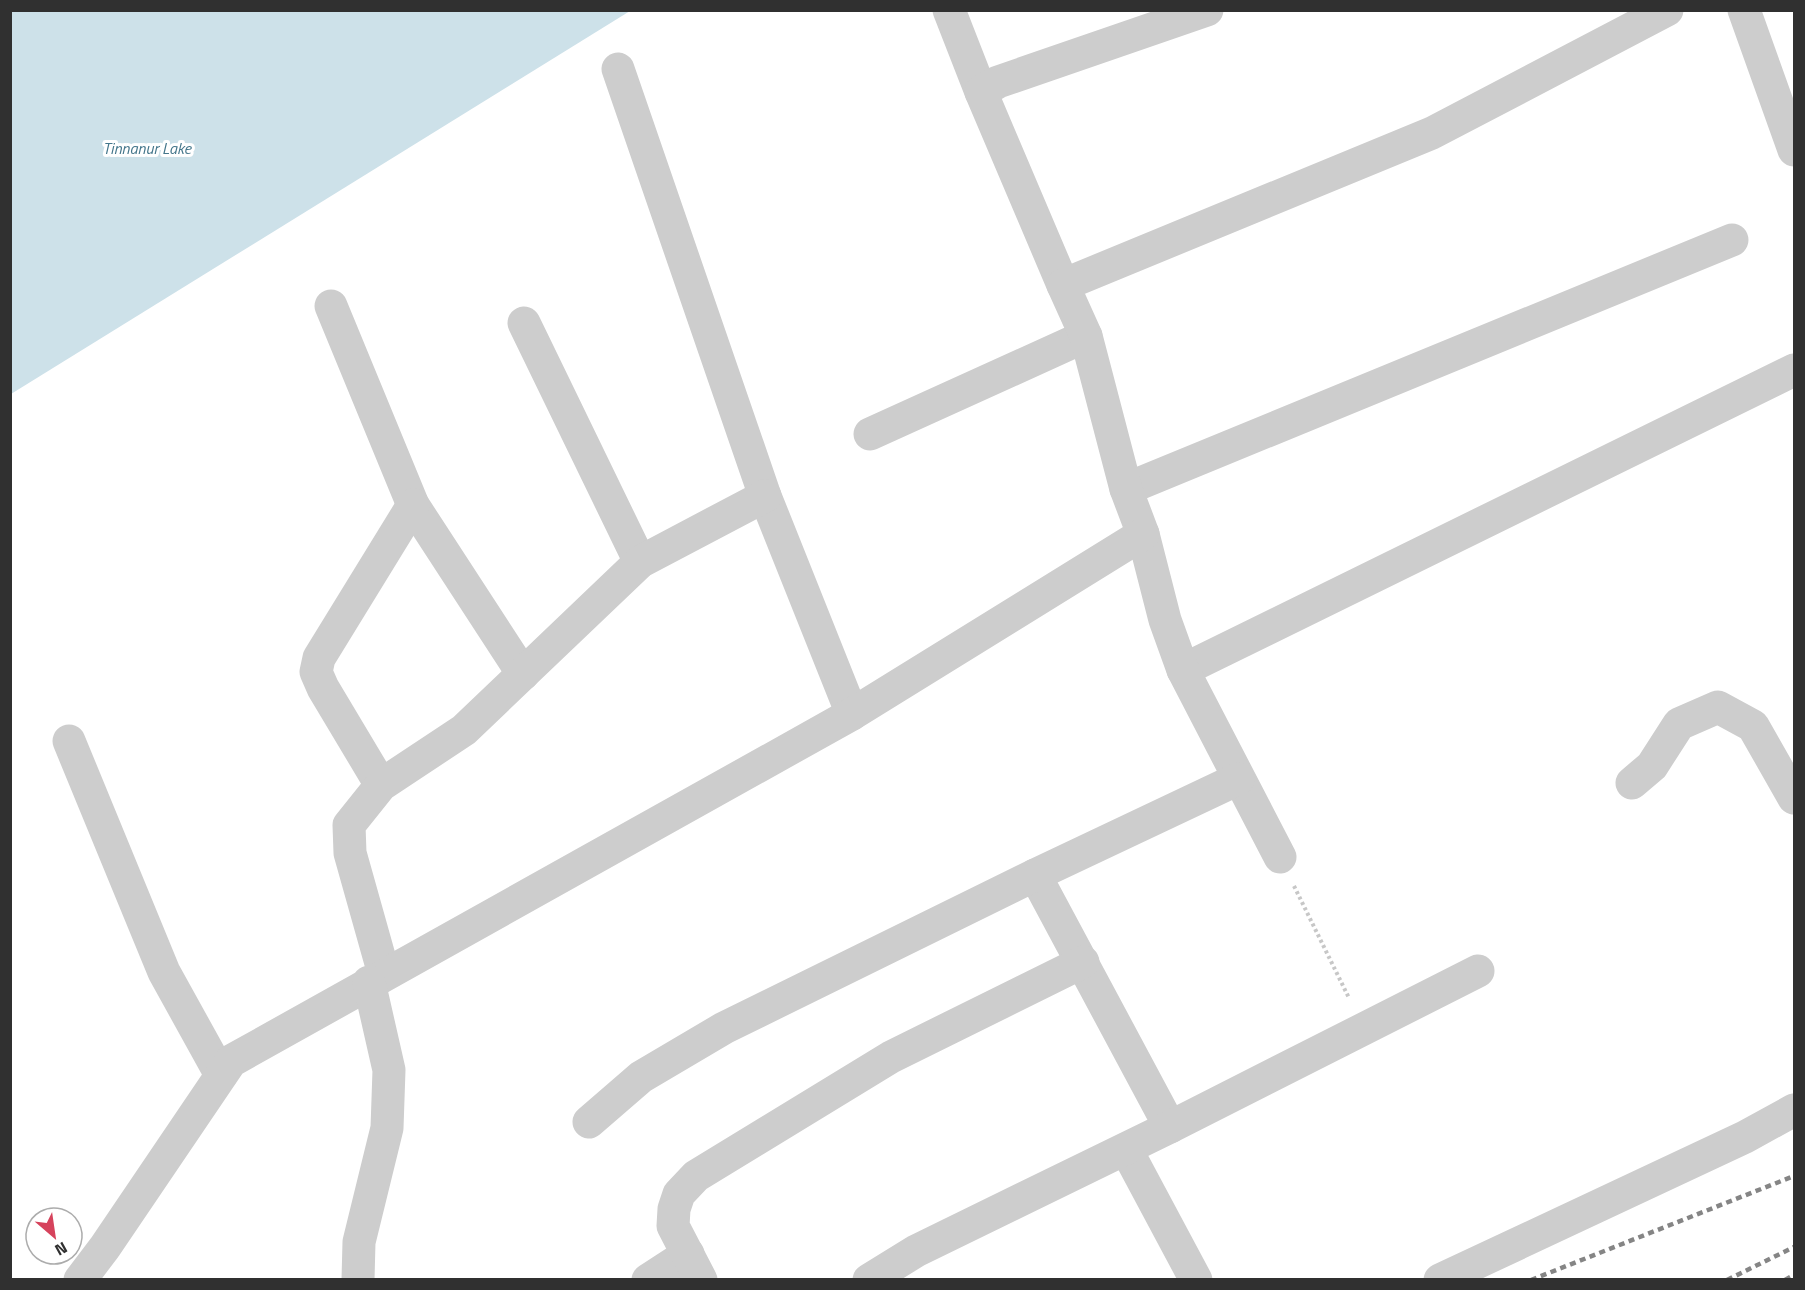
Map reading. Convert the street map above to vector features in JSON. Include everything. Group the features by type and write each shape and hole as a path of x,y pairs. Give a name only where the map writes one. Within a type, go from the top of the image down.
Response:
{"street":[{"path":"949,10 981,92 1086,336 1126,489 1143,534 1165,620 1183,670 1280,857"},
{"path":"981,92 998,82 1207,10"},
{"path":"1063,285 1432,133 1667,10"},
{"path":"1744,10 1794,150"},
{"path":"618,69 765,496 852,714"},
{"path":"1126,489 1732,240"},
{"path":"331,306 413,505 523,674"},
{"path":"524,324 640,562"},
{"path":"870,434 1086,336"},
{"path":"1183,670 1794,370"},
{"path":"358,1280 359,1242 387,1128 389,1070 377,978 350,853 349,825 381,785 464,730 640,562 765,496"},
{"path":"381,785 323,688 316,672 319,658 413,505"},
{"path":"80,1280 105,1247 231,1061 852,714 1143,534"},
{"path":"1632,783 1652,766 1679,724 1718,706 1753,726 1794,798"},
{"path":"69,741 164,972 221,1076"},
{"path":"589,1122 641,1077 724,1028 1035,874 1238,779"},
{"path":"1035,874 1170,1127"},
{"path":"648,1280 694,1267 673,1226 674,1209 679,1194 696,1176 891,1057 1083,962"},
{"path":"869,1280 916,1251 1126,1149 1478,971"},
{"path":"1440,1280 1745,1137 1794,1110"},
{"path":"1126,1149 1196,1280"}],"path":[{"path":"1280,857 1364,1029"}],"water":[{"name":"Tinnanur Lake","path":"11,10 630,10 630,11 11,394"}],"railway":[{"path":"1531,1280 1794,1176"},
{"path":"1727,1280 1794,1247"},
{"path":"1785,1280 1794,1275"}]}
